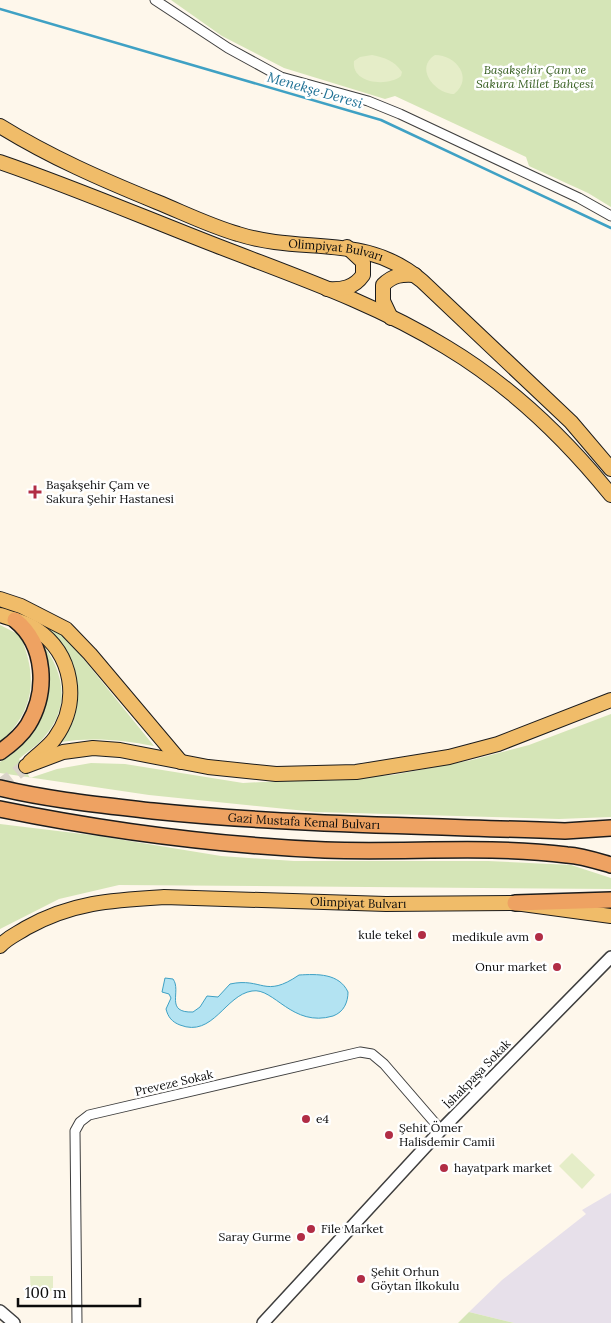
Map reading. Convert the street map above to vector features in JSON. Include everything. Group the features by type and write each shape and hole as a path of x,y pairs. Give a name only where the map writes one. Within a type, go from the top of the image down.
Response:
{"highway":[{"path":"0,752 27,727 36,710 40,693 42,674 33,640 25,628 15,620"},
{"name":"Gazi Mustafa Kemal Bulvarı","path":"0,788 29,795 229,819 565,831 611,828"},
{"name":"Gazi Mustafa Kemal Bulvarı","path":"0,809 74,824 207,843 327,850 458,848 568,855 611,865"},
{"path":"515,903 611,900"}],"main road":[{"name":"Olimpiyat Bulvarı","path":"0,126 56,158 146,198 249,237 286,244 347,247 380,255 396,262 415,275 571,422 611,469"},
{"path":"0,162 86,192 324,289 391,318 452,351 518,398 567,444 611,495"},
{"path":"324,289 344,289 359,282 363,275 363,262 347,247"},
{"path":"391,318 383,301 384,285 391,277 403,274 415,275"},
{"path":"0,599 21,606 66,629 90,654 181,762"},
{"path":"0,615 34,628 52,643 69,670 71,686 70,708 63,724 55,739 26,766 63,752 93,748 120,750 181,762 276,774 356,772 449,756 498,744 611,700"},
{"name":"Olimpiyat Bulvarı","path":"2,943 39,921 65,909 104,901 164,897 377,904 515,903 606,915"},
{"path":"606,915 611,925"}],"street":[{"path":"160,1 228,48 281,77 368,101 400,114 580,198 611,216"},
{"name":"İshakpaşa Sokak","path":"263,1323 441,1130 611,957"},
{"name":"Preveze Sokak","path":"77,1323 75,1131 80,1122 90,1115 360,1052 372,1054 384,1064 441,1130"},
{"path":"0,1311 14,1323"}],"shaded area":[{"path":"611,1193 611,1323 514,1323 469,1312 502,1280 586,1214 582,1210"}],"green space":[{"name":"Başakşehir Çam ve Sakura Millet Bahçesi","path":"171,0 611,0 611,207 588,193 529,166 526,157 395,96 385,99 284,68 222,36"},
{"path":"372,55 392,62 402,72 401,76 388,82 380,82 364,79 358,75 354,61 360,57"},
{"path":"435,55 450,59 460,68 462,81 460,88 454,94 440,90 434,85 427,73 426,67 429,60"},
{"path":"0,604 43,620 69,641 154,746 107,740 61,742 72,725 77,705 77,678 68,653 51,632 40,624 0,609"},
{"path":"0,625 20,635 26,650 31,679 30,693 26,706 12,730 0,742"},
{"path":"41,642 55,665 61,689 61,701 59,713 53,725 36,745 19,759 30,777 0,773 0,762 16,751 28,738 37,725 43,710 46,695 46,678"},
{"path":"611,714 611,817 559,819 316,812 149,795 31,778 57,769 91,763 125,764 243,783 393,775 472,760 529,745"},
{"path":"0,824 99,836 221,856 294,861 488,861 571,865 611,878 611,889 119,885 59,899 0,929"},
{"path":"572,1153 595,1175 582,1189 559,1166"},
{"path":"30,1276 53,1276 53,1291 31,1292"},
{"path":"469,1312 514,1323 458,1323"}],"water":[{"path":"299,975 327,976 339,981 348,992 343,1009 333,1016 306,1017 260,991 252,991 234,1000 210,1021 201,1026 191,1027 180,1025 171,1019 166,1009 171,998 169,994 162,992 165,978 173,979 176,989 176,1005 179,1009 193,1012 200,1007 207,996 218,997 230,984 250,983 270,987 278,986"}],"waterway":[{"name":"Menekşe Deresi","path":"0,9 381,120 611,228"}],"tunnel":[{"path":"0,786 26,766"}],"place":[{"name":"Başakşehir Çam ve Sakura Şehir Hastanesi","path":"35,492"},
{"name":"kule tekel","path":"422,935"},
{"name":"medikule avm","path":"539,937"},
{"name":"Onur market","path":"557,967"},
{"name":"e4","path":"306,1119"},
{"name":"Şehit Ömer Halisdemir Camii","path":"389,1135"},
{"name":"hayatpark market","path":"444,1168"},
{"name":"File Market","path":"311,1229"},
{"name":"Saray Gurme","path":"301,1237"},
{"name":"Şehit Orhun Göytan İlkokulu","path":"361,1279"}]}
